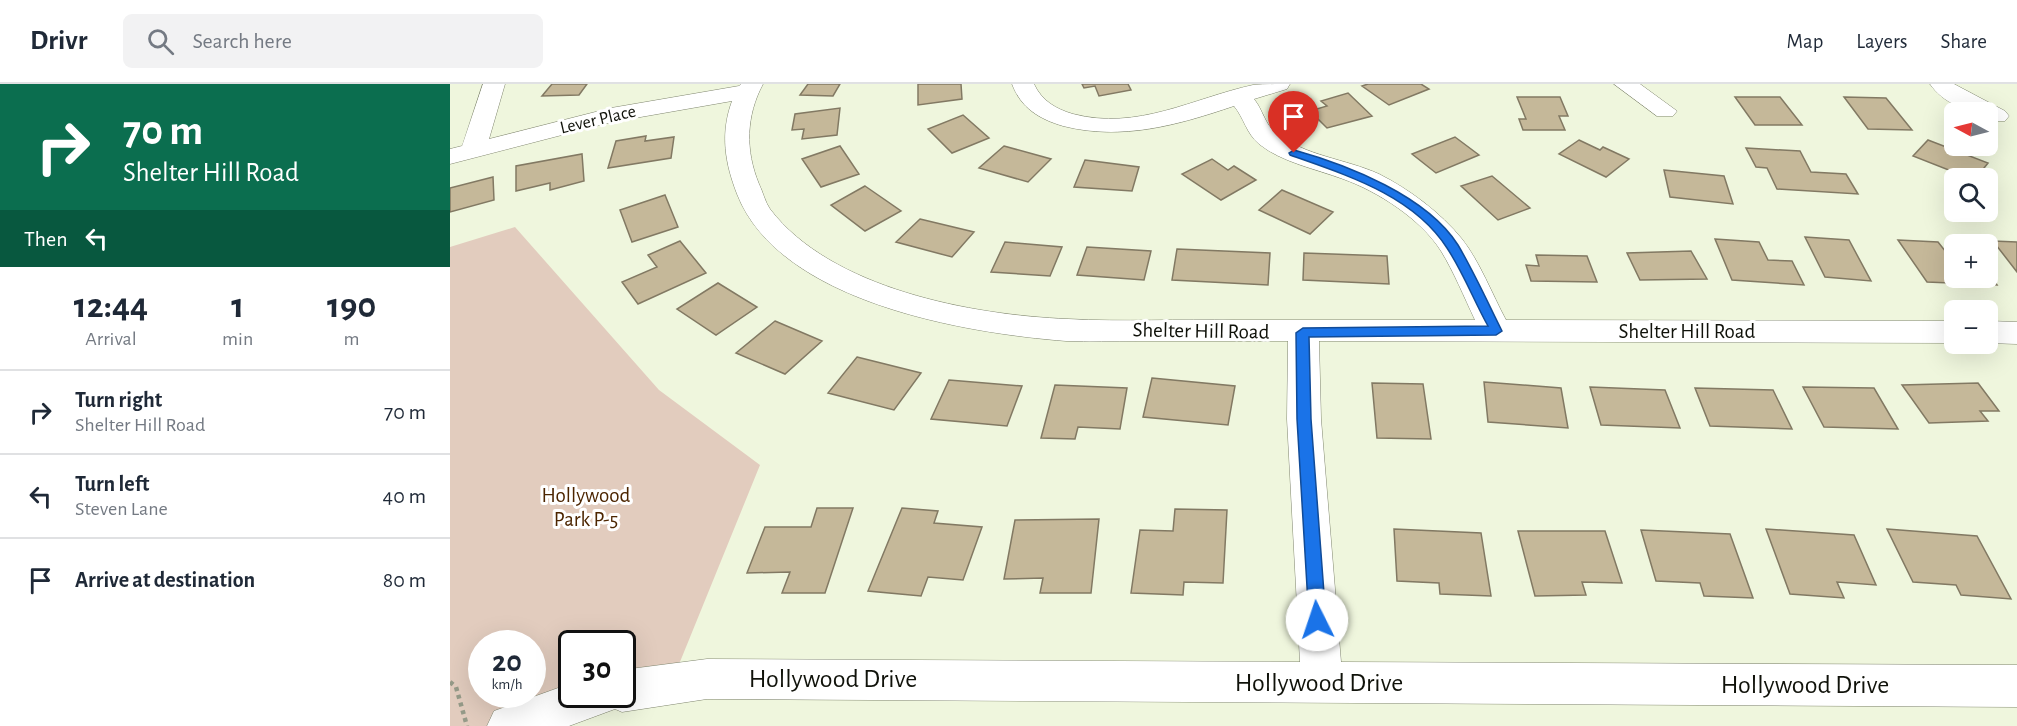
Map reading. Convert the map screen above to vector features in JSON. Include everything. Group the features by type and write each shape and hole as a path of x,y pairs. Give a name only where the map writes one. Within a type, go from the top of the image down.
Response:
{"street":[{"path":"461,154 494,84"},
{"path":"1023,84 1038,107 1048,113 1075,123 1096,127 1130,127 1157,123 1279,84"},
{"path":"1625,84 1665,111"},
{"path":"1941,84 1950,93 1968,102"},
{"name":"Lever Place","path":"461,154 611,115 749,88"},
{"name":"Shelter Hill Road","path":"749,88 738,120 735,146 742,181 758,211 774,231 807,258 843,280 916,307 1017,326 1067,330 1178,329 1303,333 1944,332"},
{"path":"1238,96 1252,112 1256,126 1268,139 1294,153 1370,180 1422,214 1452,245 1496,331"},
{"path":"1303,333 1304,419 1322,683"},
{"path":"1998,333 2017,333"},
{"name":"Hollywood Drive","path":"636,689 707,679 2017,686"},
{"path":"509,726 560,708"}],"path":[{"path":"450,682 456,687 467,726"}],"green space":[{"name":"Hollywood Park P-5","path":"515,227 659,390 760,465 671,684 636,689 636,630 558,630 558,702 517,726 450,726 450,247"}],"building":[{"path":"552,84 587,84 579,95 542,96"},
{"path":"808,84 840,84 833,96 800,95"},
{"path":"918,84 961,84 962,99 918,105"},
{"path":"1082,84 1128,84 1131,90 1099,96 1095,86 1084,88"},
{"path":"1421,84 1429,89 1389,105 1362,86"},
{"path":"1348,93 1372,116 1327,128 1310,111 1327,106 1321,101"},
{"path":"1517,97 1560,97 1568,116 1559,116 1565,130 1523,130 1519,119 1526,119"},
{"path":"1735,97 1780,97 1802,125 1755,125"},
{"path":"1844,97 1886,98 1912,130 1868,129"},
{"path":"840,108 837,135 802,139 804,129 792,130 795,114"},
{"path":"963,115 989,138 952,153 928,129"},
{"path":"646,136 645,141 674,137 671,158 608,168 616,141"},
{"path":"1455,137 1479,155 1436,173 1412,154"},
{"path":"1579,140 1600,150 1603,147 1629,159 1606,177 1559,154"},
{"path":"1928,140 1944,146 1944,156 1970,156 1988,163 1984,168 1944,168 1913,156"},
{"path":"840,146 859,174 821,187 802,159"},
{"path":"1004,146 1051,159 1028,182 979,168"},
{"path":"1746,148 1800,151 1811,172 1846,174 1858,194 1777,189 1767,168 1756,167"},
{"path":"582,154 584,181 550,190 550,183 516,191 516,166"},
{"path":"1212,159 1228,170 1234,166 1256,180 1221,200 1182,174"},
{"path":"1085,160 1139,167 1132,191 1074,187"},
{"path":"1664,170 1724,176 1733,204 1670,197"},
{"path":"1492,176 1530,208 1498,220 1461,186"},
{"path":"493,177 494,200 450,212 450,188"},
{"path":"865,186 901,211 865,231 831,205"},
{"path":"1282,190 1333,212 1310,234 1259,210"},
{"path":"665,195 678,227 632,242 620,210"},
{"path":"920,219 974,232 952,257 896,242"},
{"path":"1805,237 1849,240 1871,281 1825,277"},
{"path":"1715,239 1759,242 1768,260 1792,261 1804,285 1732,280"},
{"path":"1898,240 1938,242 1944,250 1944,283 1927,282"},
{"path":"680,241 706,273 638,304 622,282 657,267 648,255"},
{"path":"1998,241 2017,242 2017,272 1998,247"},
{"path":"1005,242 1062,247 1050,276 991,272"},
{"path":"1087,247 1151,251 1144,280 1077,275"},
{"path":"1177,249 1270,253 1268,285 1172,280"},
{"path":"1691,251 1707,279 1640,280 1627,253"},
{"path":"1304,253 1387,256 1389,284 1303,280"},
{"path":"1536,255 1587,256 1597,282 1531,281 1526,265 1539,266"},
{"path":"718,283 757,307 716,335 677,309"},
{"path":"775,321 822,341 785,374 736,353"},
{"path":"857,357 921,373 894,410 828,393"},
{"path":"1152,378 1235,386 1228,425 1143,417"},
{"path":"949,380 1022,386 1007,426 931,419"},
{"path":"1484,382 1561,388 1568,428 1488,422"},
{"path":"1372,383 1423,384 1431,439 1377,438"},
{"path":"1978,383 1999,411 1980,411 1988,421 1929,423 1902,385"},
{"path":"1055,385 1127,388 1120,429 1078,427 1075,439 1041,438"},
{"path":"1590,387 1665,390 1680,428 1601,425"},
{"path":"1803,387 1874,388 1898,429 1824,427"},
{"path":"1695,388 1773,390 1792,429 1710,426"},
{"path":"817,508 853,508 825,593 782,593 790,572 747,573 765,527 811,527"},
{"path":"902,508 938,511 934,523 982,527 963,580 928,577 921,596 868,591"},
{"path":"1175,509 1227,510 1223,583 1184,582 1183,595 1131,593 1140,530 1173,531"},
{"path":"1099,519 1091,593 1040,593 1043,578 1004,579 1015,520"},
{"path":"1394,529 1481,533 1491,596 1440,594 1439,583 1397,581"},
{"path":"1766,529 1854,535 1876,585 1837,582 1844,598 1790,594"},
{"path":"1887,529 1977,536 2011,599 1961,595 1956,585 1913,582"},
{"path":"1641,530 1730,534 1753,598 1704,596 1700,583 1656,581"},
{"path":"1518,531 1605,531 1622,583 1582,582 1586,595 1535,596"}],"route":[{"path":"1294,153 1370,180 1422,214 1452,245 1496,331 1303,333 1304,419 1317,620"}]}
